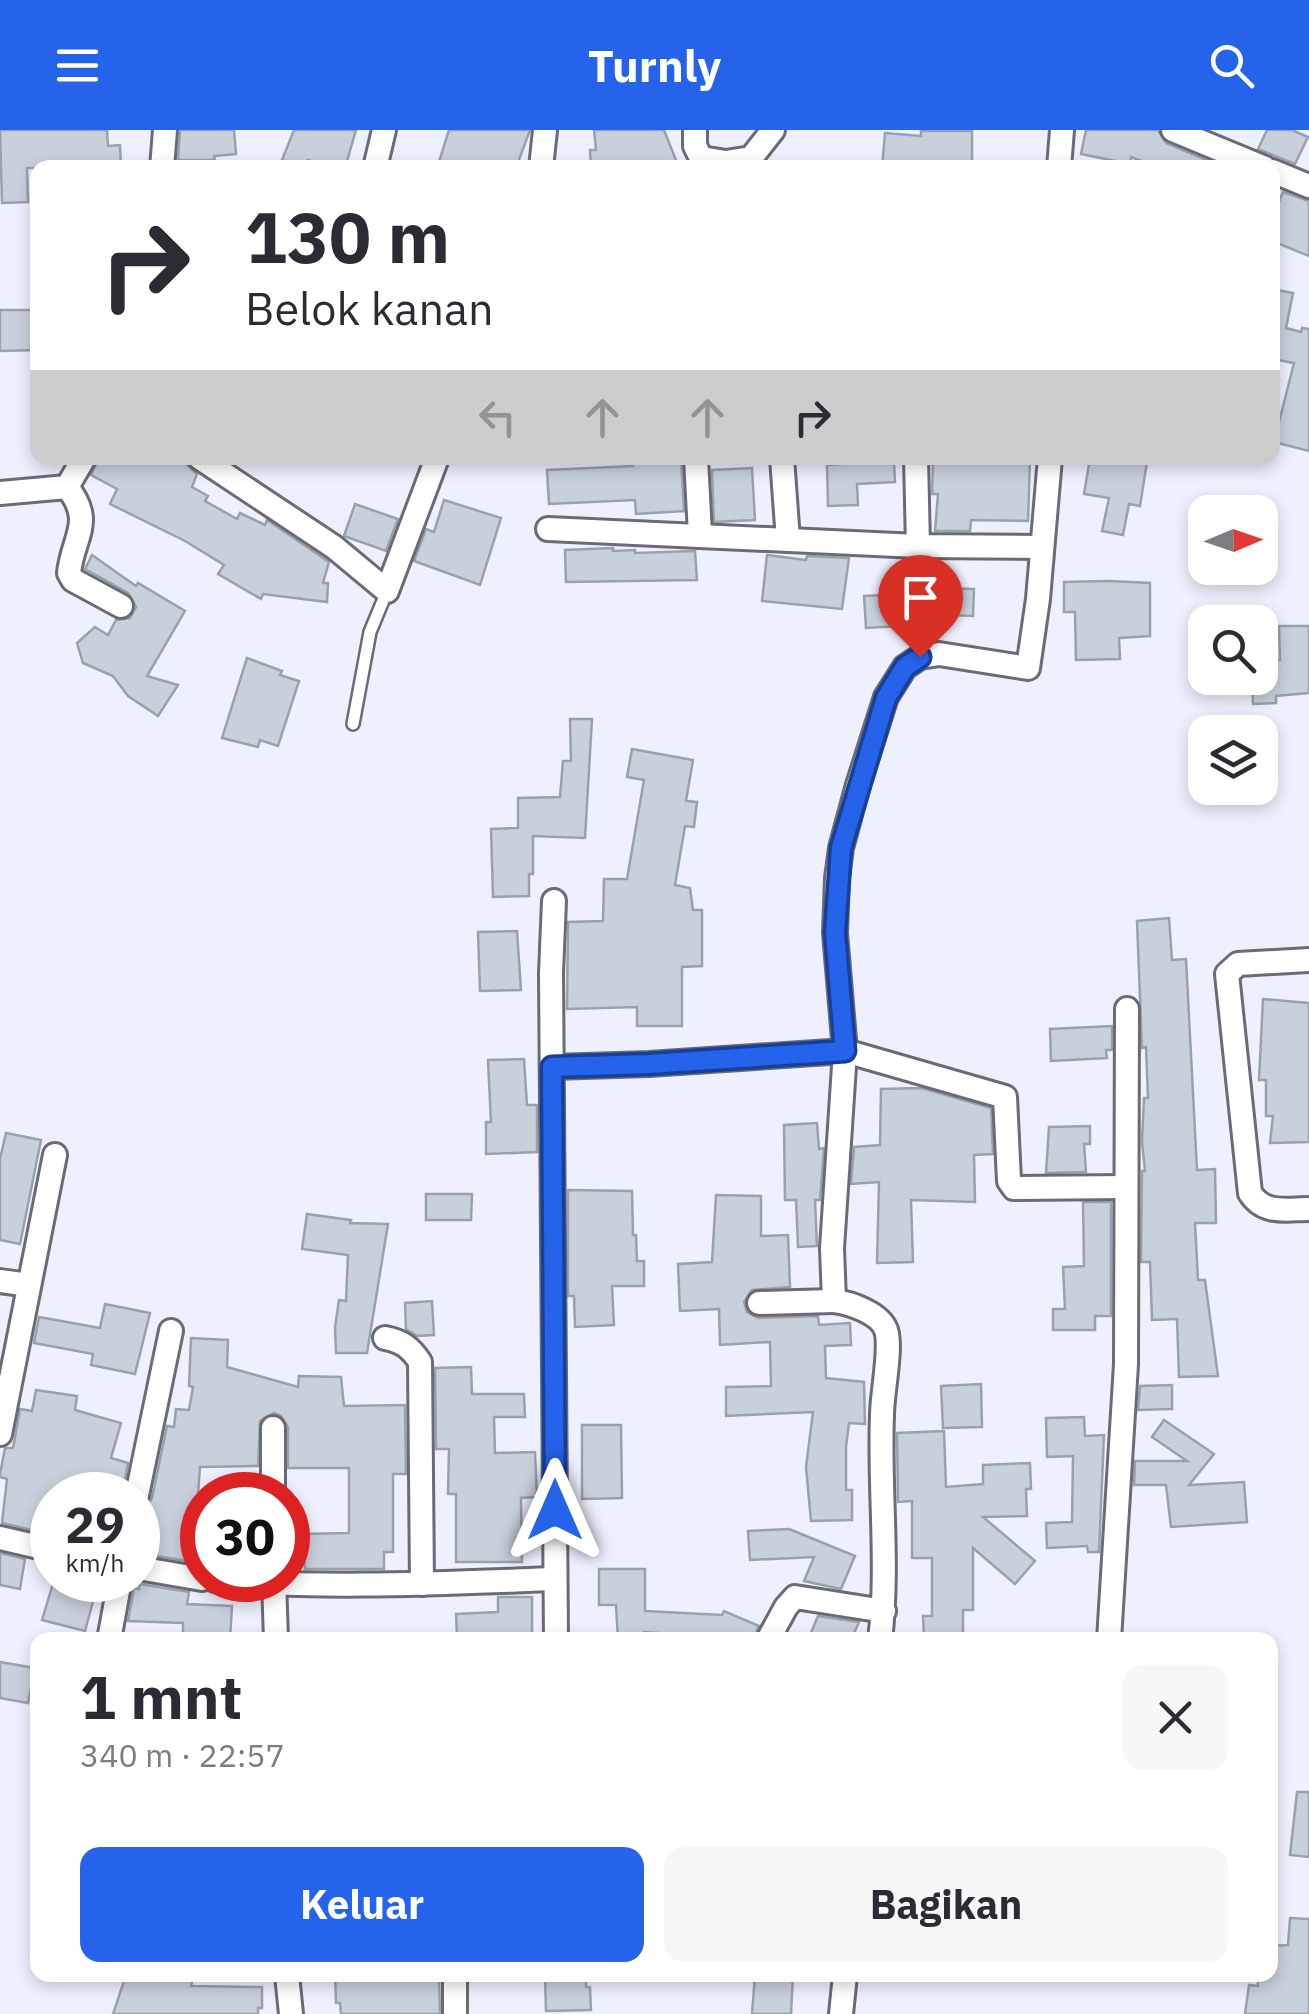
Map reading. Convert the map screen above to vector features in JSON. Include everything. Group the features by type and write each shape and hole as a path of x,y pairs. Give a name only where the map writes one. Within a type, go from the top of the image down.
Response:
{"street":[{"path":"162,160 164,130"},
{"path":"377,160 384,130"},
{"path":"542,160 546,130"},
{"path":"695,130 699,156 710,160"},
{"path":"733,160 750,158 773,130"},
{"path":"1060,160 1062,130"},
{"path":"1173,130 1245,160"},
{"path":"1280,174 1309,186"},
{"path":"67,487 80,465"},
{"path":"211,465 334,547 387,591 434,465"},
{"path":"696,465 700,534"},
{"path":"783,465 788,540"},
{"path":"916,465 918,546"},
{"path":"834,1301 832,1248 845,1051 835,933 836,878 854,800 886,698 905,667 920,657 958,654 1028,668 1049,465"},
{"path":"0,493 67,487"},
{"path":"67,487 80,502 82,521 69,573 73,580 121,606"},
{"path":"548,529 918,546 1041,547"},
{"path":"554,901 556,1632"},
{"path":"1309,960 1238,964 1228,974 1250,1193 1260,1206 1271,1210 1309,1208"},
{"path":"1109,1632 1124,1398 1126,1009"},
{"path":"552,1067 845,1051 1005,1096 1009,1181 1014,1188 1126,1187"},
{"path":"0,1434 55,1154"},
{"path":"0,1280 30,1285"},
{"path":"759,1303 846,1303 878,1319 887,1335 882,1419 881,1632"},
{"path":"142,1472 172,1331"},
{"path":"385,1338 398,1340 412,1350 420,1362 423,1378 422,1584"},
{"path":"273,1428 273,1472"},
{"path":"0,1538 30,1545"},
{"path":"310,1582 422,1584 555,1579"},
{"path":"773,1632 795,1597 884,1611"},
{"path":"110,1632 116,1602"},
{"path":"275,1602 276,1632"},
{"path":"288,1982 290,2014"},
{"path":"455,2014 456,1982"},
{"path":"840,2014 844,1982"}],"lane":[{"path":"354,724 370,632 387,591"}],"building":[{"path":"0,130 107,130 108,146 120,145 121,160 30,160 28,202 2,203"},
{"path":"180,130 234,130 236,154 214,156 215,160 178,160"},
{"path":"294,130 356,130 347,160 282,160"},
{"path":"449,130 530,130 519,160 440,160"},
{"path":"594,130 664,130 676,160 591,160 590,150 596,150"},
{"path":"1086,130 1158,130 1166,143 1206,160 1131,157 1110,160 1081,154"},
{"path":"1267,130 1292,130 1308,137 1295,164 1258,149"},
{"path":"921,131 972,131 972,160 883,160 885,133 921,136"},
{"path":"1283,192 1309,201 1309,256 1280,244"},
{"path":"1280,291 1293,293 1286,328 1301,332 1302,328 1309,329 1309,451 1280,444 1280,418 1294,363 1280,360"},
{"path":"0,310 30,310 30,350 0,351"},
{"path":"96,465 187,465 197,474 192,487 208,496 205,501 237,519 240,513 265,525 267,520 329,562 323,583 328,583 327,602 263,594 261,599 218,574 224,565 110,504 117,489 91,475"},
{"path":"681,465 684,511 636,514 635,500 549,504 547,470"},
{"path":"827,465 894,465 895,482 857,484 858,505 828,506"},
{"path":"933,465 1030,465 1028,521 971,520 970,531 935,531 938,494 932,494"},
{"path":"1089,465 1147,465 1140,506 1129,504 1123,535 1102,531 1109,498 1084,494"},
{"path":"752,468 755,520 714,522 712,470"},
{"path":"444,500 501,518 480,585 414,561 426,529 434,532"},
{"path":"355,504 398,519 386,551 344,536"},
{"path":"613,548 635,553 695,551 697,580 566,582 565,550"},
{"path":"92,555 136,586 138,583 185,611 147,676 178,685 158,716 128,696 113,676 83,663 77,643 95,627 108,635 116,620 130,618 136,607 128,593 85,569"},
{"path":"767,555 806,560 807,556 849,558 842,609 762,601"},
{"path":"1064,582 1150,583 1150,636 1119,638 1120,659 1076,660 1075,612 1064,612"},
{"path":"932,588 974,589 973,616 901,613 901,626 866,628 864,596 932,593"},
{"path":"1279,626 1309,626 1309,693 1276,696 1276,703 1253,704 1253,695 1278,695"},
{"path":"247,658 299,681 278,746 260,740 258,747 222,738"},
{"path":"570,719 592,719 585,838 533,836 529,896 493,897 491,829 518,828 518,798 560,797 563,761 571,761"},
{"path":"632,749 693,760 686,801 697,802 694,827 685,826 675,885 690,888 693,910 702,910 702,966 682,967 682,1026 637,1026 637,1007 567,1009 568,922 603,921 604,879 627,879 644,780 627,777"},
{"path":"1169,918 1172,960 1186,959 1197,1170 1215,1169 1216,1223 1195,1223 1198,1280 1205,1280 1218,1376 1179,1377 1177,1319 1152,1320 1150,1262 1141,1262 1145,1171 1142,1141 1144,1098 1148,1098 1137,921"},
{"path":"517,931 521,990 480,991 478,932"},
{"path":"1263,999 1309,1003 1309,1142 1270,1143 1273,1116 1266,1116 1266,1080 1259,1080"},
{"path":"1112,1026 1112,1050 1106,1050 1107,1058 1051,1061 1050,1029"},
{"path":"524,1059 527,1105 537,1105 537,1152 486,1154 486,1122 491,1122 488,1060"},
{"path":"921,1088 991,1108 993,1154 974,1155 975,1202 911,1200 913,1262 877,1263 879,1182 851,1184 854,1147 880,1145 881,1089"},
{"path":"817,1123 819,1149 824,1148 820,1200 815,1200 817,1246 798,1247 796,1200 785,1200 784,1125"},
{"path":"1090,1126 1090,1144 1084,1144 1086,1172 1046,1173 1049,1127"},
{"path":"6,1133 41,1140 20,1244 0,1240 0,1159"},
{"path":"568,1190 632,1191 633,1235 637,1261 644,1261 644,1286 612,1286 614,1325 575,1327 574,1296 568,1296"},
{"path":"426,1194 472,1194 471,1220 426,1220"},
{"path":"716,1195 761,1196 761,1236 788,1235 790,1287 752,1290 744,1302 747,1312 758,1318 818,1316 819,1325 850,1323 851,1345 825,1346 826,1378 864,1382 865,1424 849,1423 846,1447 846,1490 852,1490 852,1520 811,1521 806,1467 813,1412 726,1416 726,1387 771,1386 770,1342 720,1345 719,1309 680,1311 678,1264 712,1262"},
{"path":"1083,1202 1111,1202 1111,1316 1095,1316 1095,1330 1053,1330 1053,1309 1065,1309 1063,1267 1084,1266"},
{"path":"307,1214 351,1220 350,1223 388,1224 367,1353 336,1353 335,1327 339,1300 346,1301 348,1255 302,1249"},
{"path":"432,1301 434,1335 417,1336 406,1329 405,1303"},
{"path":"105,1304 150,1313 135,1374 91,1365 93,1354 34,1343 39,1317 100,1328"},
{"path":"191,1338 228,1340 227,1367 298,1387 299,1376 341,1377 344,1406 405,1405 406,1474 393,1474 393,1552 384,1552 384,1569 310,1569 310,1534 349,1533 349,1468 288,1468 288,1427 274,1413 260,1421 258,1466 200,1467 200,1472 180,1472 180,1560 160,1557 157,1472 167,1426 174,1427 176,1409 189,1410 193,1387 189,1386"},
{"path":"471,1367 472,1394 524,1394 525,1417 494,1417 495,1453 535,1452 537,1497 521,1498 522,1562 456,1562 456,1494 448,1494 449,1449 436,1449 435,1368"},
{"path":"981,1384 982,1427 943,1428 941,1386"},
{"path":"1172,1385 1172,1409 1138,1410 1140,1386"},
{"path":"36,1390 77,1396 75,1410 121,1423 111,1458 128,1463 126,1472 30,1472 30,1530 2,1523 7,1479 0,1474 5,1448 13,1448 20,1409 32,1411"},
{"path":"1084,1417 1085,1436 1104,1435 1099,1552 1088,1552 1087,1546 1047,1548 1046,1523 1072,1522 1073,1456 1047,1457 1046,1418"},
{"path":"1164,1420 1214,1454 1189,1485 1244,1482 1247,1522 1171,1527 1166,1485 1134,1485 1135,1461 1187,1461 1152,1437"},
{"path":"582,1425 621,1425 622,1498 582,1499"},
{"path":"944,1431 946,1487 983,1484 983,1465 1030,1463 1027,1516 983,1517 1035,1561 1015,1584 973,1548 973,1610 963,1610 963,1632 924,1632 923,1616 932,1616 932,1558 912,1558 912,1501 898,1502 897,1433"},
{"path":"789,1529 855,1556 841,1589 804,1581 814,1557 750,1560 748,1531"},
{"path":"0,1553 25,1559 20,1589 0,1585"},
{"path":"599,1569 645,1569 645,1611 722,1615 724,1611 759,1626 756,1632 618,1632 616,1605 599,1605"},
{"path":"160,1587 180,1591 180,1602 187,1604 232,1606 230,1632 183,1632 183,1623 128,1621 131,1602 160,1602"},
{"path":"498,1597 532,1597 532,1632 457,1632 456,1614 498,1612"},
{"path":"47,1602 93,1602 85,1631 42,1620"},
{"path":"818,1616 859,1622 855,1632 811,1632"},
{"path":"0,1662 30,1667 28,1703 0,1698"},
{"path":"1297,1792 1309,1792 1309,1857 1290,1855"},
{"path":"1290,1918 1309,1919 1309,2014 1245,2014 1249,1985 1278,1982 1278,1946 1288,1945"},
{"path":"124,1982 262,1987 262,2008 258,2008 258,2014 113,2014"},
{"path":"335,1982 439,1982 440,2014 341,2014 340,2003 336,2003"},
{"path":"545,1982 586,1982 586,1987 590,1987 591,2010 546,2011"},
{"path":"754,1982 793,1982 791,2014 752,2014"}],"route":[{"path":"555,1510 552,1067 845,1051 835,933 841,848 886,698 905,667 920,657"}]}
